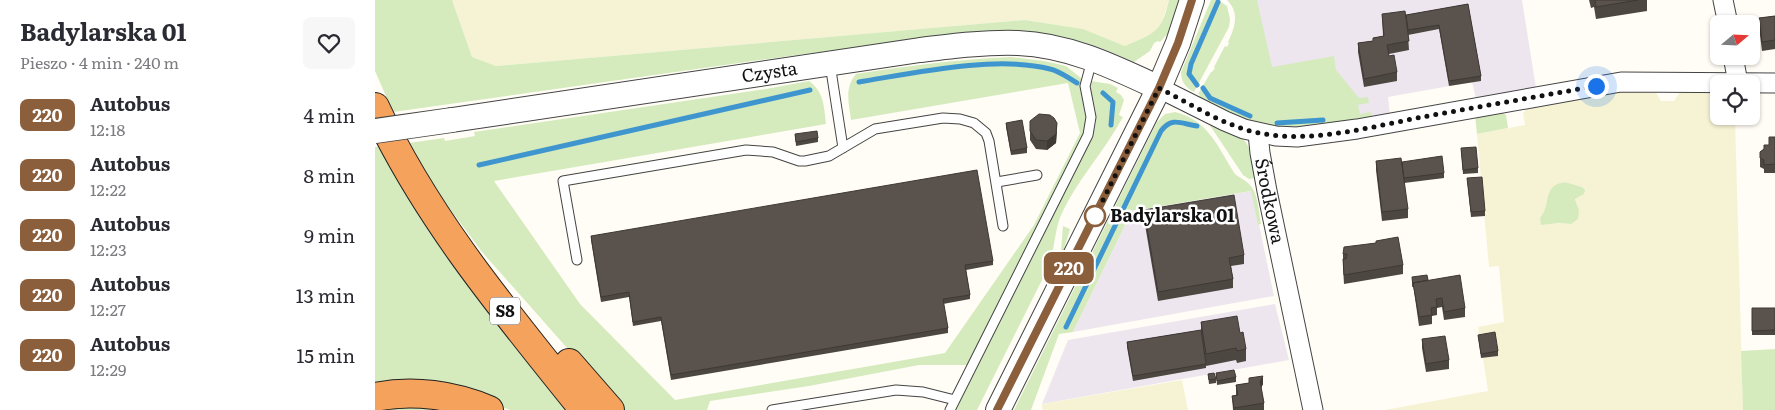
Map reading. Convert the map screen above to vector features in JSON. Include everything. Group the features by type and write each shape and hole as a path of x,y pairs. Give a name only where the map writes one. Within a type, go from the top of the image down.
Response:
{"highway":[{"name":"S8","path":"375,107 394,147 432,208 493,295 584,410"},
{"path":"432,208 610,410"},
{"path":"375,397 398,394 440,396 489,410"}],"street":[{"path":"997,410 1159,88 1178,43 1192,0"},
{"path":"1723,0 1726,15"},
{"name":"Czysta","path":"375,131 967,44 1020,43 1044,46 1093,59 1159,88"},
{"path":"1259,133 1291,137 1330,134 1621,82 1710,83"},
{"path":"1760,83 1775,83"},
{"name":"Środkowa","path":"1159,88 1225,122 1259,133 1260,153 1267,191 1313,410"}],"lane":[{"path":"950,410 1089,135 1091,117 1085,86 1093,59"},
{"path":"830,64 843,148"},
{"path":"577,260 563,181 746,150 773,152 799,161 805,161 829,156 866,134 886,126 943,118 960,119 974,123 986,133 997,182 1003,226"},
{"path":"997,182 1037,174"},
{"path":"772,410 896,390 923,392 955,400"}],"shaded area":[{"path":"452,0 1169,0 1161,25 1157,31 1125,46 1083,29 1025,20 496,66 472,57"},
{"path":"1247,0 1522,0 1536,88 1476,99 1472,82 1388,97 1390,115 1334,126 1282,119"},
{"path":"1619,91 1655,91 1661,101 1674,101 1680,92 1710,92 1710,125 1735,125 1743,410 1385,410 1488,391 1483,358 1497,356 1479,339 1478,327 1504,322 1499,266 1489,267 1477,134 1525,125 1523,113 1530,106","holes":["1565,182 1582,187 1581,196 1575,198 1578,206 1571,224 1554,223 1540,218 1545,212 1549,192"]},
{"path":"1252,191 1274,296 1073,332 1132,211"},
{"path":"1275,304 1289,360 1042,404 1068,340"},
{"path":"1182,380 1188,410 1043,410 1042,408 1042,404"}],"green space":[{"path":"375,0 452,0 472,57 496,66 1025,20 1083,29 1125,46 1155,30 1163,20 1169,0 1179,0 1170,31 1160,42 1154,43 1150,51 1134,62 1096,46 1059,36 1022,31 980,31 393,112 375,71"},
{"path":"1211,0 1218,0 1227,6 1230,19 1229,27 1194,92 1185,84 1181,72"},
{"path":"1227,0 1257,0 1272,67 1334,56 1336,70 1359,98 1368,97 1369,103 1358,105 1360,114 1371,112 1372,118 1303,128 1276,127 1245,120 1197,100 1200,95 1198,94 1215,68 1225,46 1227,47 1233,31 1235,15"},
{"path":"1011,57 1066,66 1081,78 1081,91 1086,120 1082,137 968,365 919,365 809,386 710,401 707,410 622,410 482,252 441,197 409,143 444,138 445,141 475,136 474,132 809,81 814,85 822,100 826,124 494,181 580,304 675,400 945,353 1034,225 1080,133 1068,83 851,120 848,96 850,85 856,74 933,63"},
{"path":"1091,81 1110,84 1118,88 1116,92 1124,100 1119,115 1123,117 1067,202 1057,228 1048,268 977,410 955,410 1091,139 1096,117"},
{"path":"1499,110 1506,115 1508,128 1477,134 1475,115"},
{"path":"1175,112 1187,116 1204,128 1218,145 1235,174 1252,188 1258,203 1261,224 1258,225 1251,191 1132,211 1073,332 1059,334 1031,410 1014,410 1157,122 1165,114"},
{"path":"1207,121 1241,137 1245,141 1252,156 1257,178 1249,179 1243,175"},
{"path":"383,146 574,410 510,410 482,399 375,388 375,147"},
{"path":"1565,182 1582,187 1585,190 1584,194 1575,199 1579,210 1578,219 1571,224 1541,225 1540,218 1544,213 1550,191 1558,184"},
{"path":"1063,226 1070,229 1060,263"},
{"path":"1775,349 1775,410 1743,410 1741,351"},
{"path":"398,405 456,410 375,410"}],"building":[{"path":"1595,0 1638,0 1596,7"},
{"path":"1468,4 1481,76 1449,81 1439,25 1408,30 1406,15"},
{"path":"1405,11 1409,41 1387,45 1389,56 1394,55 1397,72 1364,79 1358,43 1373,41 1373,38 1384,36 1382,14"},
{"path":"1775,16 1775,40 1762,42 1760,18"},
{"path":"1039,114 1050,115 1057,123 1056,134 1047,141 1036,140 1030,131 1030,121"},
{"path":"1022,120 1027,148 1011,151 1006,123"},
{"path":"817,131 818,138 796,142 795,134"},
{"path":"1769,137 1775,137 1775,164 1764,165 1764,160 1760,158 1760,152 1764,149 1764,145 1769,145"},
{"path":"1476,147 1478,168 1463,170 1461,148"},
{"path":"1442,156 1444,173 1404,178 1402,162"},
{"path":"1401,158 1408,209 1382,212 1376,161"},
{"path":"977,170 993,261 965,265 970,295 943,299 948,328 671,375 661,317 633,322 629,292 601,297 591,236"},
{"path":"1482,177 1485,211 1471,212 1467,178"},
{"path":"1234,195 1244,255 1229,258 1233,279 1158,292 1144,210"},
{"path":"1398,237 1403,265 1344,275 1343,259 1346,259 1347,254 1343,254 1344,247 1376,243 1376,241"},
{"path":"1427,275 1428,280 1413,283 1413,287 1412,277"},
{"path":"1460,275 1465,308 1444,312 1442,298 1436,299 1437,307 1431,308 1432,315 1419,317 1413,283"},
{"path":"1752,308 1775,308 1775,330 1752,331"},
{"path":"1237,316 1240,333 1243,332 1246,349 1237,351 1236,348 1206,354 1201,322"},
{"path":"1201,330 1206,364 1133,376 1127,342"},
{"path":"1495,332 1498,351 1481,354 1478,335"},
{"path":"1445,336 1449,360 1426,364 1422,339"},
{"path":"1234,370 1236,377 1217,381 1216,373"},
{"path":"1214,373 1216,379 1209,380 1208,374"},
{"path":"1263,376 1260,381 1264,403 1234,408 1232,396 1238,395 1236,385 1249,383 1249,378"}],"waterway":[{"path":"1197,85 1189,74 1191,64 1218,2"},
{"path":"859,82 929,70 1005,64 1029,65 1054,70 1077,83"},
{"path":"1203,88 1210,98 1250,116"},
{"path":"479,165 810,90"},
{"path":"1103,93 1113,102 1111,125"},
{"path":"1277,123 1323,120"},
{"path":"1066,327 1161,131 1165,126 1173,122 1197,126"}],"bus line":[{"name":"220","path":"997,410 1159,88 1178,43 1192,0"}],"place":[{"name":"Badylarska 01","path":"1095,216"}],"route":[{"path":"1095,216 1159,88 1225,122 1244,129 1276,136 1297,137 1330,134 1596,86"}]}
